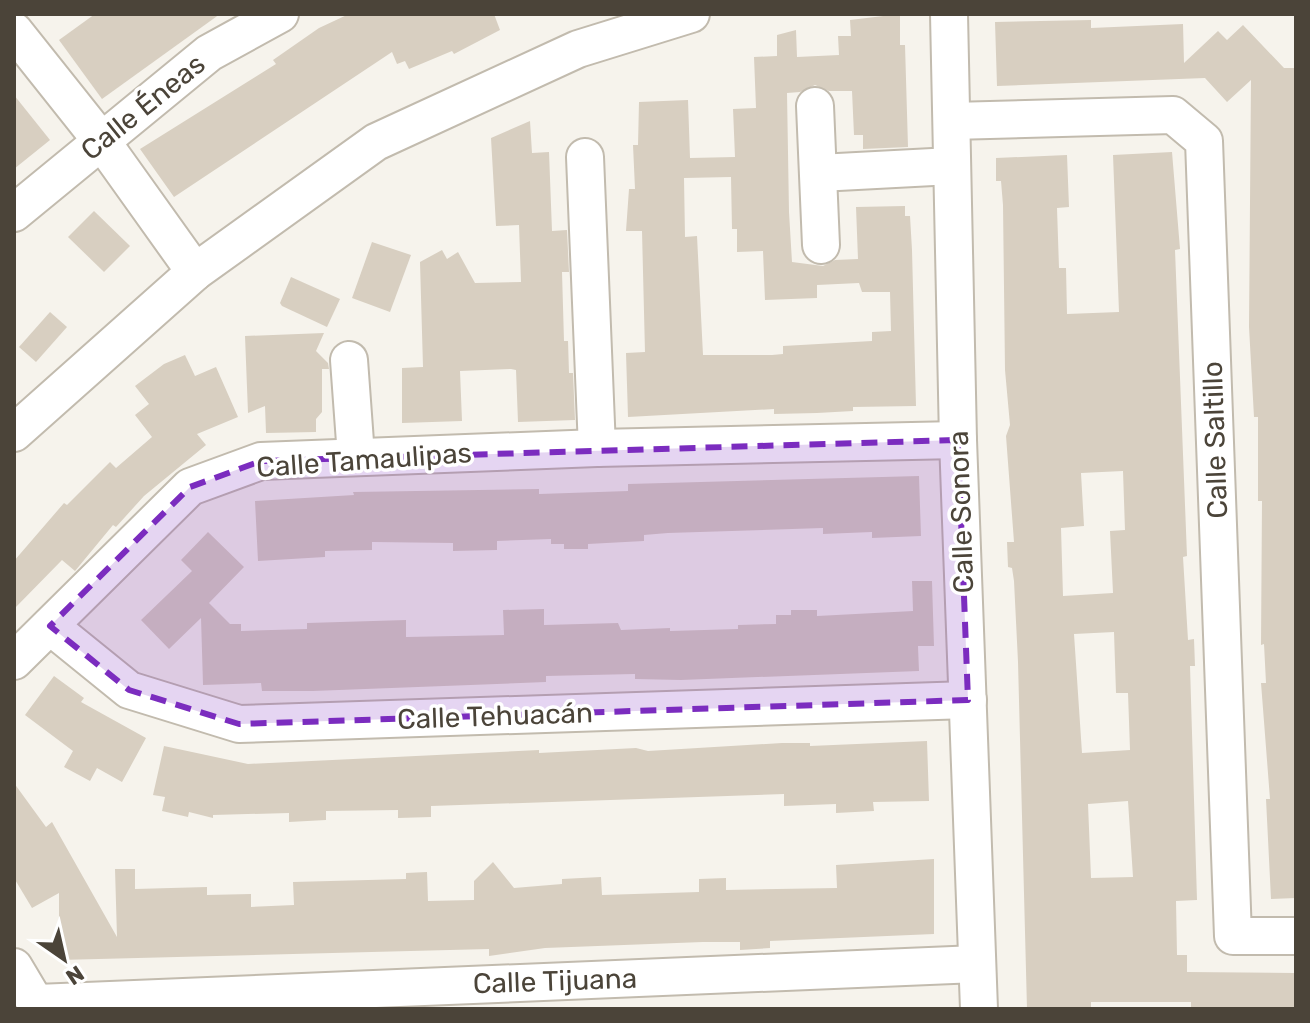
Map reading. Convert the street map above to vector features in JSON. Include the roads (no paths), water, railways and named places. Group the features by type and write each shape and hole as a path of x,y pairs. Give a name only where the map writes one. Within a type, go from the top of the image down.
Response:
{"street":[{"name":"Calle Éneas","path":"14,213 100,139 209,53 280,14"},
{"path":"14,433 195,272 376,142 578,49 691,14"},
{"name":"Calle Sonora","path":"949,14 958,440 979,1009"},
{"path":"14,31 100,139 195,272"},
{"path":"815,106 821,245"},
{"name":"Calle Saltillo","path":"952,121 1173,115 1204,141 1233,936 1296,936"},
{"path":"585,157 597,448"},
{"path":"819,173 952,166"},
{"path":"349,360 356,456"},
{"name":"Calle Tamaulipas","path":"14,661 190,487 261,461 597,448 958,440"},
{"name":"Calle Tehuacán","path":"50,626 129,690 239,724 968,700"},
{"name":"Calle Tijuana","path":"38,1006 977,964"},
{"path":"14,967 38,1006"}]}
